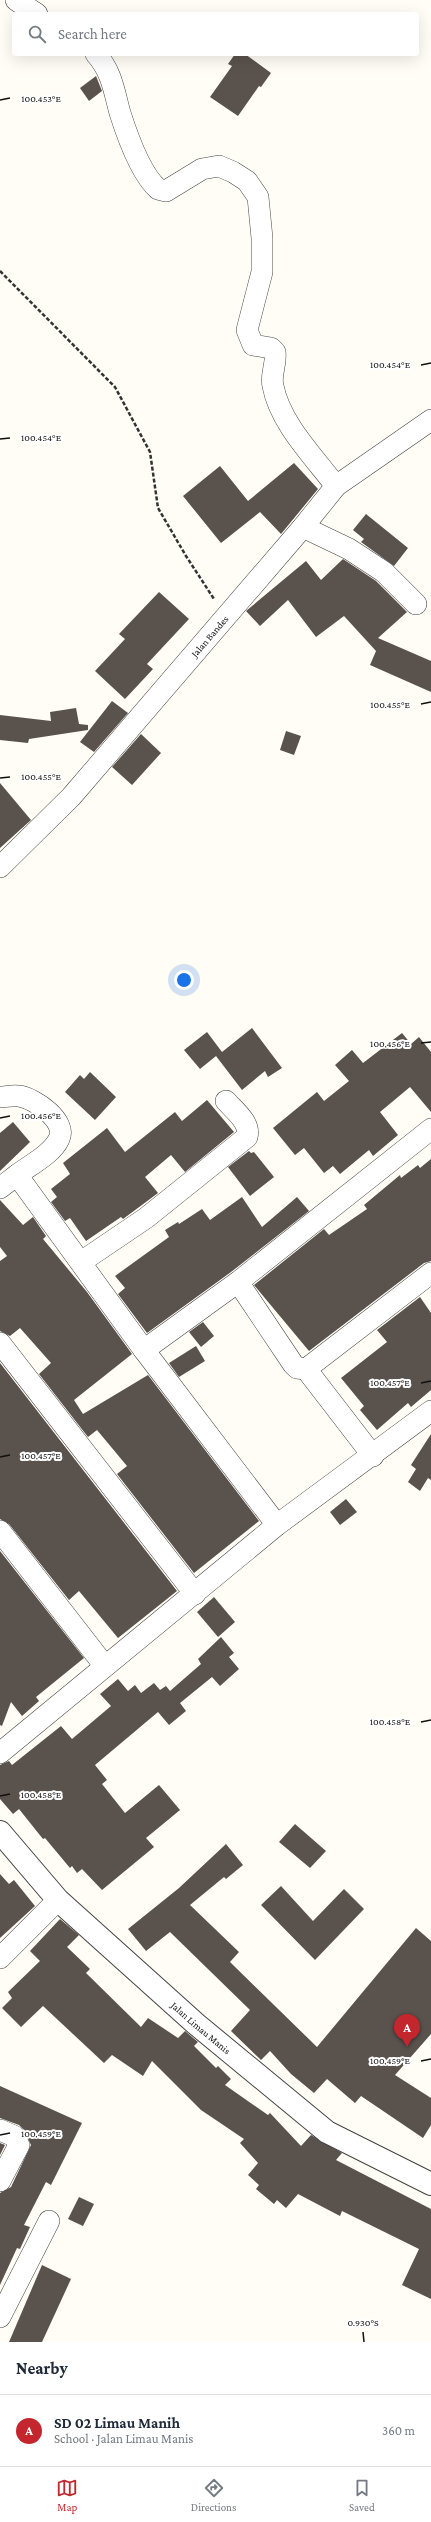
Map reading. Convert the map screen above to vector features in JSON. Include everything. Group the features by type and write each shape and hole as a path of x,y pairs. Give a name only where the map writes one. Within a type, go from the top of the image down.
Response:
{"street":[{"path":"16,0 33,12"},
{"path":"98,56 114,84 120,113 133,146 158,190 166,192 202,169 219,166 233,172 247,181 258,197 262,272 247,330 253,345 271,348 275,352 272,385 277,397 292,429 336,486"},
{"name":"Jalan Bandes","path":"0,868 71,797 225,616 304,527 336,486 431,420"},
{"path":"304,527 349,549 384,572 416,604"},
{"path":"0,1097 20,1096 46,1110 56,1119 60,1129 60,1138 52,1149 0,1188"},
{"path":"81,1262 146,1218 247,1138 249,1131 247,1125 226,1101"},
{"path":"144,1350 238,1282 431,1129"},
{"path":"17,1175 144,1350 277,1525"},
{"path":"238,1282 293,1364 297,1368 306,1369 431,1274"},
{"path":"0,1343 195,1594"},
{"path":"306,1369 373,1456"},
{"path":"0,1753 36,1725 104,1665 195,1594 277,1525 373,1456 431,1411"},
{"path":"0,1531 104,1665"},
{"name":"Jalan Limau Manis","path":"0,1832 58,1900 196,2024 327,2132 431,2184"},
{"path":"0,1958 58,1900"},
{"path":"0,2130 14,2136 19,2145 0,2181"},
{"path":"0,2317 49,2221"}],"path":[{"path":"0,271 115,387 150,452 158,508 186,556 225,616"}],"building":[{"path":"234,56 248,56 271,73 261,87 259,86 238,116 210,97 232,66 228,64"},
{"path":"96,76 102,91 89,101 80,88"},
{"path":"294,463 318,489 281,534 260,512 221,543 183,496 220,466 248,501"},
{"path":"366,514 408,548 394,566 361,542 364,539 353,530"},
{"path":"343,559 376,581 407,612 378,638 431,661 431,692 370,665 376,651 344,616 316,637 288,600 260,626 246,611 306,561 321,580"},
{"path":"159,592 189,619 147,664 153,669 125,699 95,671 125,639 119,634"},
{"path":"112,701 128,713 94,752 80,742"},
{"path":"76,708 79,724 88,725 88,730 29,739 28,743 0,740 0,715 51,721 50,712"},
{"path":"286,731 301,736 294,755 280,750"},
{"path":"141,734 161,753 132,785 112,767"},
{"path":"0,783 31,820 0,848"},
{"path":"252,1028 282,1068 268,1077 265,1071 242,1090 216,1056 200,1069 184,1050 207,1032 222,1052"},
{"path":"402,1033 411,1044 419,1037 431,1052 431,1112 410,1087 380,1112 398,1135 373,1156 369,1150 340,1174 333,1166 324,1173 304,1148 295,1155 273,1128 317,1092 324,1101 349,1081 335,1065 352,1050 363,1063"},
{"path":"90,1072 116,1097 95,1120 65,1092 80,1075 84,1079"},
{"path":"207,1100 234,1132 185,1172 171,1155 145,1177 158,1193 123,1219 121,1217 86,1241 70,1218 65,1221 51,1202 57,1197 51,1189 70,1174 63,1163 107,1128 125,1152 175,1112 182,1121"},
{"path":"13,1122 30,1142 0,1171 0,1133"},
{"path":"249,1151 251,1153 254,1152 274,1177 250,1196 228,1167"},
{"path":"431,1159 431,1261 424,1263 309,1351 254,1285 324,1229 329,1235 367,1209 364,1205 400,1175 401,1178 418,1165 420,1168"},
{"path":"242,1197 262,1227 297,1197 309,1211 231,1272 147,1333 118,1294 125,1288 115,1276 169,1237 165,1230 178,1222 179,1224 202,1209 210,1220"},
{"path":"0,1200 23,1225 33,1217 46,1236 43,1239 87,1292 132,1354 74,1400 83,1414 148,1375 259,1521 194,1573 117,1474 127,1466 97,1430 88,1437 39,1374 51,1363 20,1328 10,1336 0,1331 0,1261 7,1256 0,1247"},
{"path":"420,1297 431,1313 431,1390 411,1407 408,1403 377,1430 360,1410 364,1406 341,1378 387,1342 377,1330"},
{"path":"203,1322 214,1336 201,1347 189,1332"},
{"path":"196,1346 205,1361 179,1377 169,1363"},
{"path":"0,1363 177,1591 118,1638 79,1591 69,1600 9,1524 0,1519"},
{"path":"431,1434 431,1480 428,1478 420,1491 408,1482 416,1469 411,1465"},
{"path":"346,1499 357,1512 340,1525 330,1512"},
{"path":"0,1551 84,1658 36,1697 39,1701 22,1716 11,1702 2,1726 0,1725"},
{"path":"214,1597 235,1622 218,1637 197,1612"},
{"path":"221,1637 234,1653 229,1657 239,1669 220,1686 212,1677 180,1703 186,1711 169,1725 158,1712 95,1765 107,1780 102,1784 125,1813 159,1785 180,1810 146,1838 154,1847 102,1890 82,1869 77,1873 72,1866 70,1868 45,1838 43,1839 19,1809 13,1814 0,1799 0,1765 9,1761 12,1765 61,1726 72,1739 111,1706 100,1694 118,1679 128,1691 135,1685 141,1693 154,1683 160,1690 166,1686 170,1691 201,1664 198,1659"},
{"path":"295,1824 326,1851 310,1868 279,1842"},
{"path":"226,1844 243,1865 226,1879 224,1877 190,1905 239,1952 230,1962 317,2047 416,1928 431,1941 431,2034 395,2075 431,2098 431,2125 423,2138 361,2096 355,2103 327,2079 314,2093 291,2074 270,2051 261,2060 231,2031 250,2010 170,1932 146,1951 128,1929 179,1888"},
{"path":"0,1874 9,1884 14,1880 35,1906 0,1938"},
{"path":"281,1886 313,1921 344,1889 364,1909 315,1960 261,1905"},
{"path":"60,1919 79,1935 67,1947 90,1969 86,1973 141,2027 148,2018 178,2038 185,2031 198,2042 194,2046 216,2068 218,2066 231,2079 225,2085 268,2115 270,2113 301,2146 311,2135 342,2153 336,2160 431,2209 431,2299 402,2285 419,2249 342,2211 340,2216 298,2194 286,2208 277,2200 274,2204 256,2189 259,2185 248,2175 258,2163 240,2143 244,2139 201,2110 152,2061 143,2076 112,2055 104,2063 43,2006 21,2027 2,2008 12,1998 8,1992 40,1961 30,1951"},
{"path":"0,2086 82,2123 51,2185 46,2182 24,2225 30,2227 20,2249 17,2248 0,2285 0,2193 11,2187 31,2145 24,2130 19,2125 0,2118"},
{"path":"0,2143 5,2145 0,2155"},
{"path":"79,2197 94,2204 83,2226 68,2219"},
{"path":"42,2265 71,2279 42,2342 9,2342"}],"place":[{"name":"SD 02 Limau Manih","path":"407,2047"}]}
